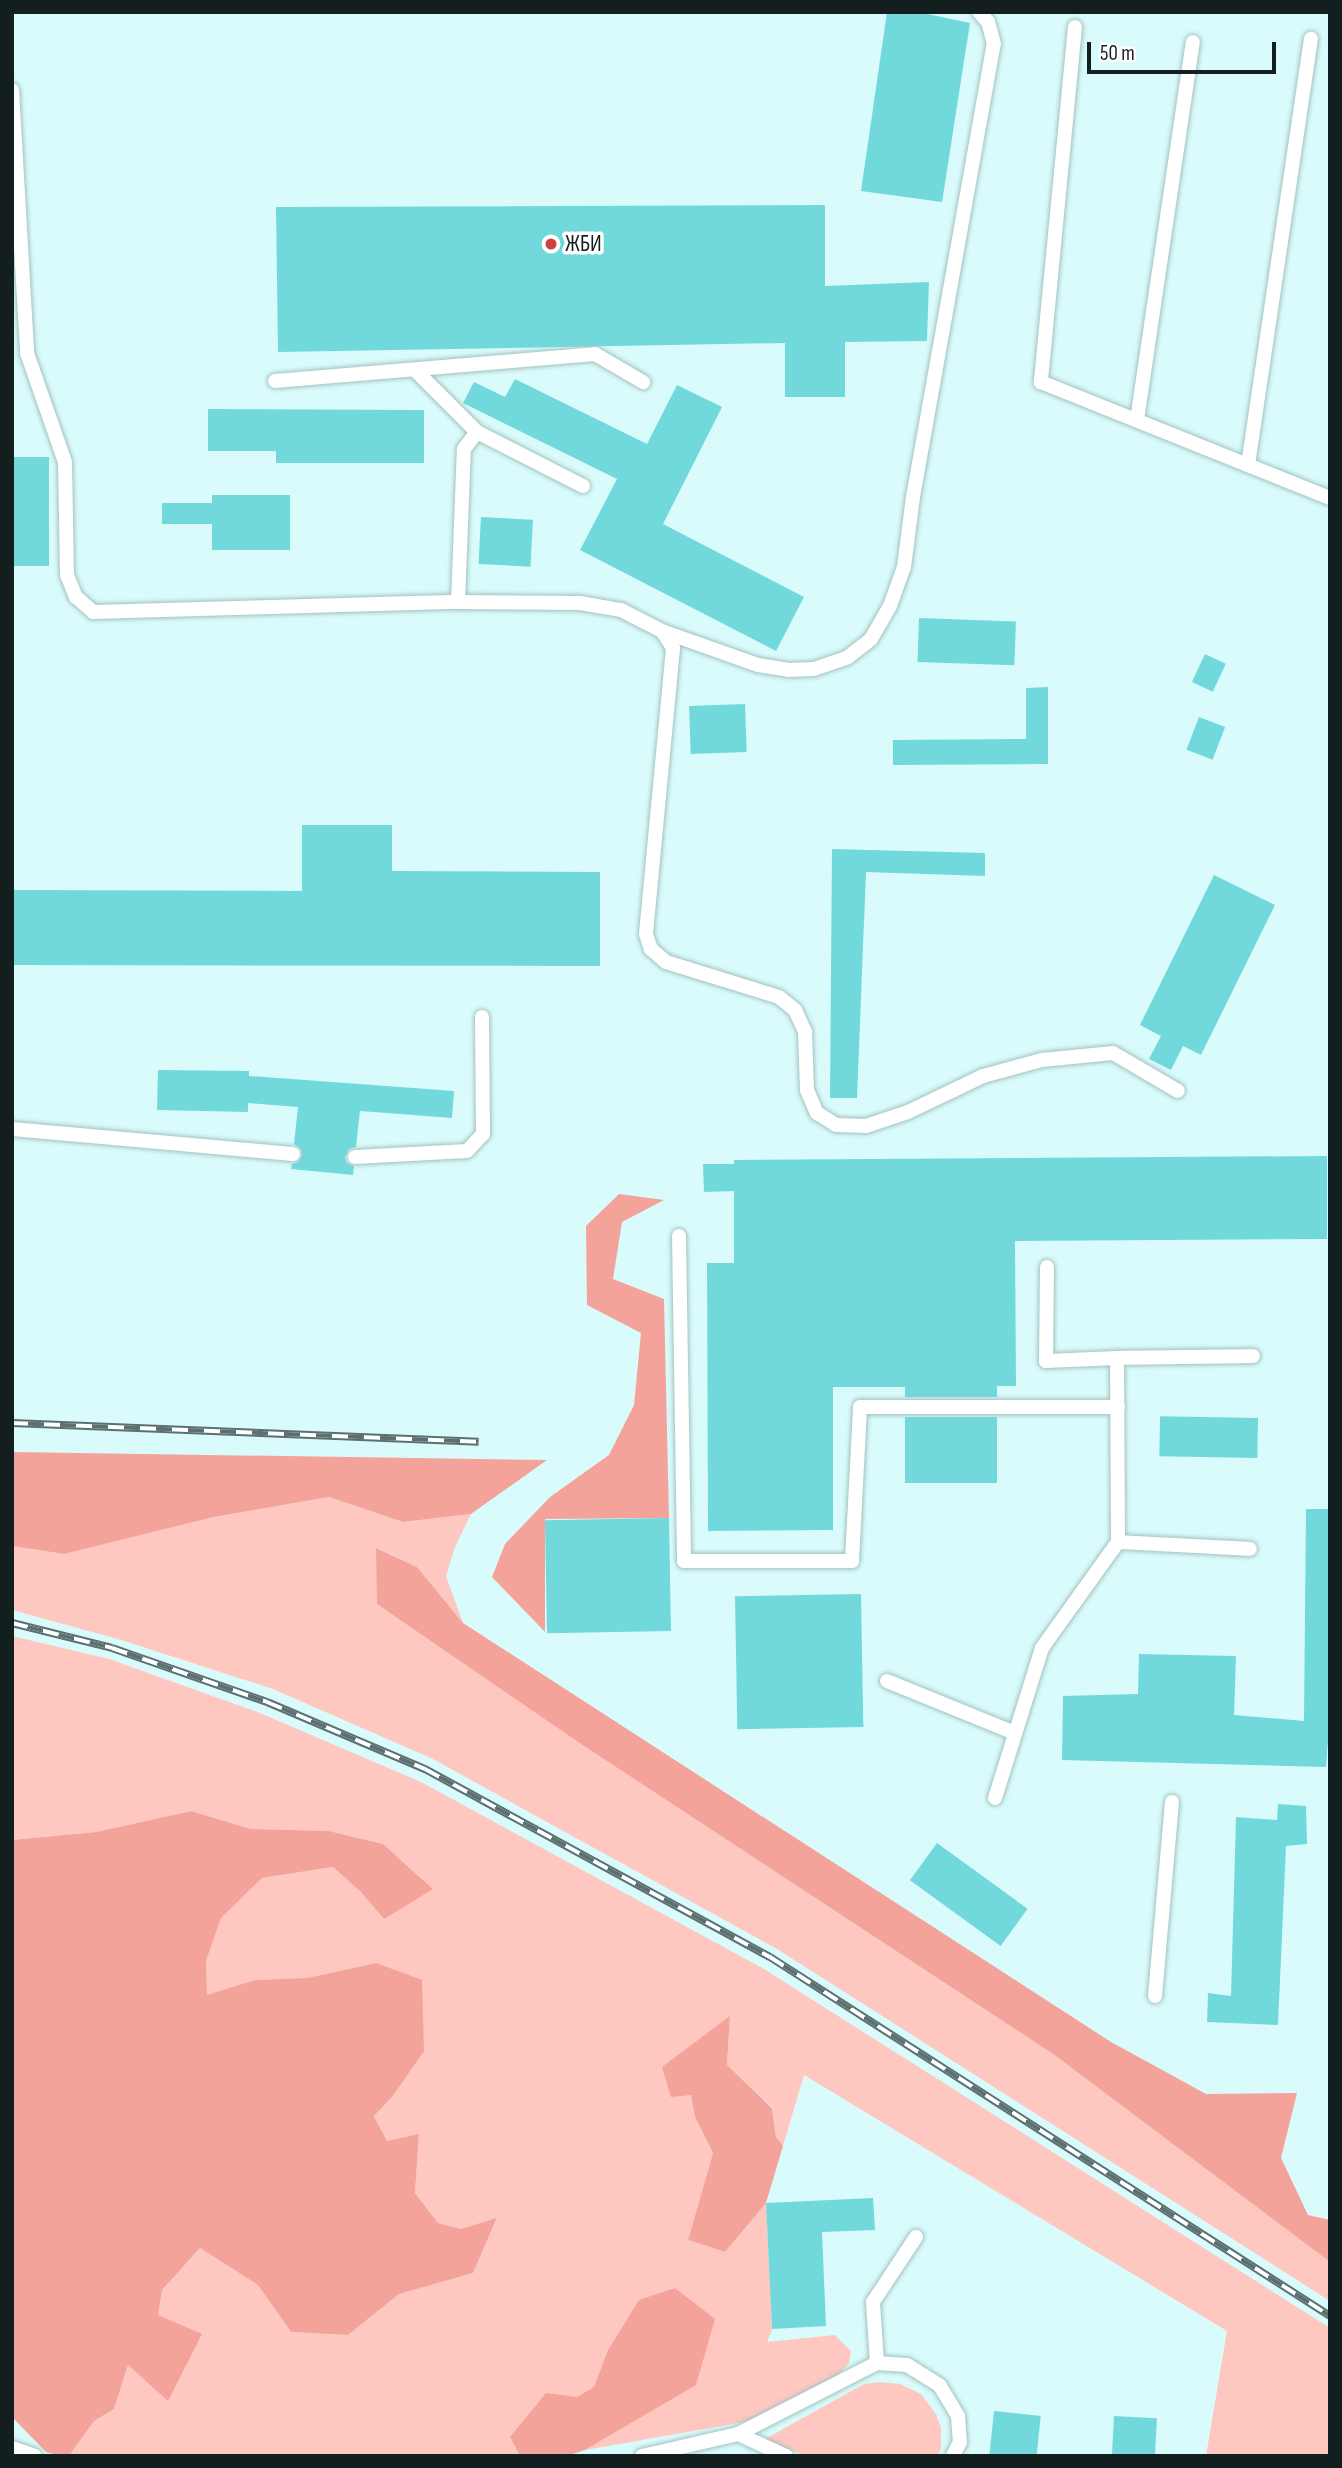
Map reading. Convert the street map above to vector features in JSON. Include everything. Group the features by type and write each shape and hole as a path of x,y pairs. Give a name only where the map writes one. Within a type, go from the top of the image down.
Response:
{"lane":[{"path":"12,90 27,353 65,462 67,576 76,597 93,612 458,602 580,603 621,610 662,631 758,665 788,670 814,669 848,657 871,639 890,606 904,567 913,497 994,44 988,22 979,12"},
{"path":"1075,27 1041,382 1330,498"},
{"path":"1248,465 1311,39"},
{"path":"1137,420 1193,42"},
{"path":"275,381 595,355 643,382"},
{"path":"416,371 477,432 583,486"},
{"path":"458,602 464,449 477,432"},
{"path":"662,631 673,648 646,934 651,948 666,962 779,997 795,1010 805,1031 807,1090 817,1113 836,1125 866,1126 908,1112 983,1076 1042,1060 1113,1053 1178,1091"},
{"path":"355,1157 467,1151 475,1143 483,1134 482,1017"},
{"path":"12,1129 293,1154"},
{"path":"680,1236 684,1561 852,1561 860,1407 1118,1407"},
{"path":"1047,1267 1046,1361 1253,1356"},
{"path":"995,1798 1042,1648 1118,1542 1117,1358"},
{"path":"1118,1542 1250,1549"},
{"path":"887,1681 1016,1733"},
{"path":"1155,1996 1172,1802"},
{"path":"877,2363 873,2302 916,2237"},
{"path":"642,2456 738,2434 877,2363 907,2365 940,2386 958,2416 960,2442 953,2456"},
{"path":"738,2434 786,2456"},
{"path":"12,2448 35,2456"}],"shaded area":[{"path":"619,1194 664,1200 622,1222 613,1279 664,1299 669,1518 545,1519 545,1632 492,1577 505,1544 550,1497 609,1455 634,1405 641,1333 587,1305 586,1226"},
{"path":"12,1452 547,1460 471,1514 403,1522 329,1497 214,1517 64,1554 12,1546"},
{"path":"329,1497 403,1522 471,1514 455,1547 446,1576 463,1623 417,1567 377,1548 584,1746 1053,2054 1330,2262 1330,2301 777,1949 433,1759 273,1689 118,1639 12,1610 12,1546 64,1554 214,1517"},
{"path":"376,1548 417,1567 463,1623 1111,2042 1206,2094 1297,2093 1281,2158 1308,2215 1330,2220 1330,2262 1053,2054 584,1746 377,1604"},
{"path":"12,1636 109,1659 260,1713 421,1782 764,1969 1330,2328 1330,2456 1206,2456 1227,2331 804,2075 783,2146 776,2137 772,2107 727,2065 730,2017 691,2094 695,2117 713,2153 688,2240 725,2252 766,2203 772,2329 767,2342 835,2335 851,2351 849,2363 837,2376 750,2421 585,2450 696,2384 607,2352 594,2387 510,2437 520,2456 69,2456 94,2421 114,2409 128,2365 146,2381 162,2290 200,2248 258,2285 291,2332 348,2335 399,2294 473,2273 497,2219 461,2229 438,2223 415,2193 419,2135 387,2141 374,2116 392,2097 376,1963 307,1978 255,1980 207,1996 206,1961 221,1917 262,1878 333,1867 360,1891 384,1919 432,1888 383,1844 329,1831 251,1829 191,1811 96,1832 12,1840"},
{"path":"191,1811 251,1829 329,1831 383,1844 433,1889 384,1919 360,1891 333,1867 262,1878 221,1918 206,1961 207,1995 255,1980 307,1978 376,1963 422,1980 424,2051 392,2097 374,2116 387,2141 419,2134 415,2193 438,2223 461,2229 497,2218 473,2273 399,2294 348,2335 291,2332 258,2285 200,2248 162,2290 158,2315 202,2334 168,2401 128,2365 114,2409 94,2421 69,2456 62,2456 46,2452 12,2417 12,1840 96,1832"},
{"path":"730,2016 727,2065 772,2108 776,2137 783,2146 766,2203 725,2252 688,2240 713,2153 695,2117 691,2095 671,2097 662,2067"},
{"path":"675,2288 715,2319 696,2385 585,2450 567,2456 520,2456 510,2437 546,2393 577,2397 594,2387 607,2352 639,2300"},
{"path":"864,2384 900,2384 921,2394 936,2414 941,2428 941,2449 937,2456 805,2456 765,2439"}],"building":[{"path":"887,12 918,12 970,23 942,202 861,191"},
{"name":"ЖБИ","path":"825,205 825,286 929,282 927,341 845,342 845,397 785,397 785,343 278,352 276,207"},
{"path":"515,379 647,444 677,385 722,407 663,524 804,597 776,651 580,550 617,479 463,403 474,382 505,397"},
{"path":"208,409 424,410 424,463 276,463 276,451 208,451"},
{"path":"12,457 49,457 49,566 12,566"},
{"path":"212,495 290,495 290,550 212,550 212,524 162,524 162,503 212,503"},
{"path":"481,517 533,520 530,567 479,564"},
{"path":"919,618 1016,621 1014,665 917,662"},
{"path":"1205,654 1226,664 1213,692 1192,682"},
{"path":"1048,687 1048,764 893,765 893,740 1026,739 1026,688"},
{"path":"745,704 747,752 691,754 689,706"},
{"path":"1199,717 1225,727 1213,760 1186,750"},
{"path":"302,825 392,825 392,871 600,872 600,966 12,965 12,890 302,891"},
{"path":"832,849 985,853 985,876 866,872 857,1098 830,1098"},
{"path":"1214,875 1275,905 1201,1055 1183,1046 1171,1070 1149,1059 1161,1036 1140,1025"},
{"path":"158,1070 249,1071 249,1076 454,1091 452,1118 360,1111 356,1147 349,1149 345,1157 347,1163 354,1166 353,1175 291,1169 292,1164 298,1162 302,1156 301,1149 294,1144 298,1107 248,1103 248,1112 157,1110"},
{"path":"1327,1156 1327,1239 1015,1241 1016,1386 997,1386 997,1397 905,1397 905,1387 833,1387 833,1530 708,1531 707,1263 734,1263 734,1191 704,1192 703,1164 734,1164 734,1160"},
{"path":"1160,1416 1258,1418 1257,1458 1159,1456"},
{"path":"905,1417 997,1417 997,1483 905,1483"},
{"path":"1306,1509 1330,1509 1330,1714 1326,1767 1062,1760 1063,1696 1138,1694 1139,1654 1236,1656 1234,1715 1304,1721"},
{"path":"669,1518 671,1631 547,1633 545,1520"},
{"path":"861,1594 863,1727 737,1729 735,1596"},
{"path":"1278,1804 1306,1806 1307,1844 1286,1846 1278,2025 1207,2022 1208,1993 1231,1996 1236,1817 1277,1820"},
{"path":"937,1843 1028,1909 1001,1946 910,1880"},
{"path":"873,2198 875,2230 822,2232 826,2326 772,2329 766,2203"},
{"path":"994,2411 1041,2416 1037,2456 989,2456"},
{"path":"1114,2416 1157,2418 1155,2456 1112,2456"}],"railway":[{"path":"12,1423 479,1442"},
{"path":"12,1623 112,1648 267,1702 425,1769 770,1957 1330,2316"}],"place":[{"name":"ЖБИ","path":"551,244"}]}
